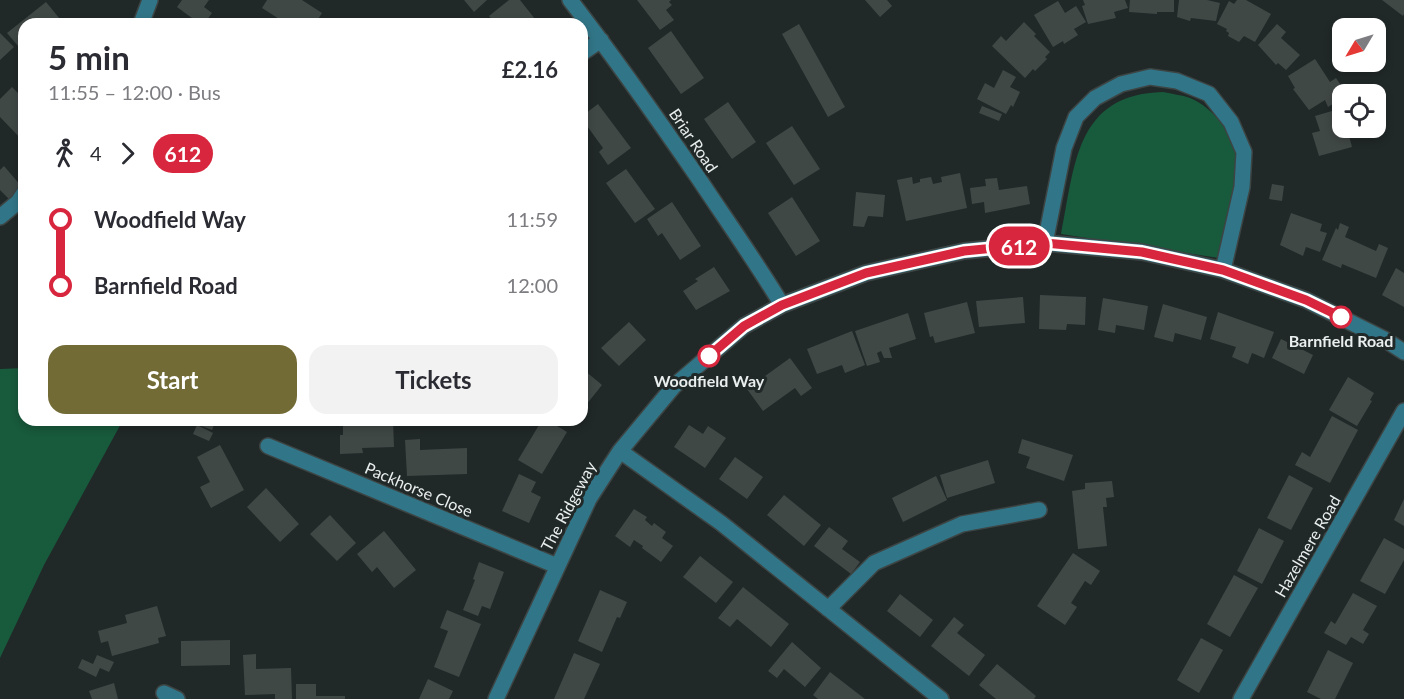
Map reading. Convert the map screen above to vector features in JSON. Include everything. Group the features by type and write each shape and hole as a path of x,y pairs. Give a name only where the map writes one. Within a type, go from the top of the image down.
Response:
{"street":[{"path":"143,18 150,0"},
{"name":"Briar Road","path":"570,0 584,18"},
{"name":"Briar Road","path":"588,23 659,120 764,274 782,305"},
{"path":"588,49 601,39"},
{"path":"1045,243 1064,148 1076,117 1095,98 1121,84 1150,77 1176,81 1209,94 1231,122 1244,152 1242,187 1223,270"},
{"path":"0,217 18,202"},
{"name":"The Ridgeway","path":"496,699 589,499 620,451 674,386 744,326 782,305 866,273 964,251 1045,243 1142,252 1223,270 1306,300 1384,339 1404,352"},
{"name":"Hazelmere Road","path":"1241,699 1404,411"},
{"name":"Packhorse Close","path":"268,446 557,566"},
{"path":"620,451 721,523 941,699"},
{"path":"828,609 874,563 962,525 1038,510"}],"green space":[{"path":"1163,92 1190,98 1206,107 1230,135 1237,169 1236,187 1219,258 1061,234 1076,160 1084,138 1096,120 1112,105 1134,96"},
{"path":"18,368 18,426 120,426 44,565 0,658 0,369"}],"building":[{"path":"182,0 209,0 204,7 212,13 208,18 192,18 177,7"},
{"path":"267,0 302,0 322,13 319,18 278,18 262,8"},
{"path":"464,0 487,0 474,12"},
{"path":"509,0 520,0 534,18 490,18 489,16"},
{"path":"637,0 671,0 669,2 672,5 666,10 674,20 660,30"},
{"path":"865,0 887,0 892,6 880,17"},
{"path":"1083,0 1125,0 1128,8 1114,12 1116,18 1088,24 1082,6 1085,5"},
{"path":"1130,0 1174,0 1174,12 1157,12 1157,14 1129,12"},
{"path":"1179,0 1207,0 1220,3 1216,21 1191,18 1190,21 1177,17"},
{"path":"1237,0 1246,0 1271,14 1255,42 1244,36 1239,42 1228,36 1227,29 1217,24 1229,1 1234,4"},
{"path":"1382,0 1404,0 1403,16"},
{"path":"1058,1 1065,13 1076,6 1086,22 1074,29 1078,35 1064,44 1063,41 1053,47 1034,15"},
{"path":"46,2 59,18 26,18"},
{"path":"1024,22 1050,52 1045,57 1047,59 1025,78 992,46 1001,36 1006,41"},
{"path":"18,24 18,46 7,33"},
{"path":"799,24 845,107 828,117 782,34"},
{"path":"1277,24 1286,32 1281,38 1300,55 1286,70 1278,63 1276,65 1258,45"},
{"path":"671,31 704,78 681,94 648,48"},
{"path":"0,33 14,47 0,60"},
{"path":"1315,59 1330,82 1336,78 1340,84 1332,84 1332,104 1328,107 1325,100 1309,110 1293,89 1295,88 1288,76"},
{"path":"1003,70 1016,77 1010,87 1020,92 1013,107 1011,105 1006,114 977,99 985,83 994,88"},
{"path":"12,87 18,93 18,136 0,117 0,99"},
{"path":"728,102 756,142 732,159 704,119"},
{"path":"598,104 631,148 608,165 599,152 603,148 588,127 588,112"},
{"path":"982,106 1002,114 999,121 979,113"},
{"path":"1332,111 1332,138 1350,138 1352,147 1319,156 1312,133 1320,131 1315,116"},
{"path":"792,126 820,169 794,185 766,143"},
{"path":"4,166 18,182 18,191 9,199 0,190 0,170"},
{"path":"626,169 655,209 635,223 606,183"},
{"path":"960,173 967,208 906,221 897,180 912,177 913,184 920,182 920,179 931,177 933,184 942,182 941,177"},
{"path":"997,178 999,190 1027,186 1030,204 985,213 984,202 972,204 970,188 986,186 985,179"},
{"path":"1272,184 1284,186 1282,201 1269,199"},
{"path":"856,192 885,195 883,217 868,216 864,227 853,226"},
{"path":"792,197 820,241 796,256 768,213"},
{"path":"672,202 701,246 680,260 662,233 658,236 647,219"},
{"path":"1291,213 1322,224 1320,231 1327,233 1320,252 1306,247 1303,256 1280,245"},
{"path":"1340,223 1349,227 1345,237 1376,251 1379,244 1388,248 1376,278 1342,264 1341,268 1322,260"},
{"path":"714,267 730,291 696,310 683,291 698,281 695,279"},
{"path":"1396,268 1404,273 1404,307 1382,295"},
{"path":"1040,295 1086,297 1085,325 1067,324 1066,330 1039,329"},
{"path":"1023,297 1025,323 979,327 976,301"},
{"path":"1103,298 1148,306 1144,330 1116,325 1115,333 1098,330"},
{"path":"967,302 975,333 935,343 933,336 930,337 924,313"},
{"path":"1163,304 1207,317 1201,340 1175,333 1173,342 1154,337"},
{"path":"1218,312 1274,332 1264,358 1252,353 1248,364 1232,357 1236,347 1210,339"},
{"path":"908,313 916,339 889,348 892,358 884,358 881,351 877,353 880,362 867,366 855,331"},
{"path":"629,322 646,340 619,366 601,348"},
{"path":"852,331 865,365 845,373 842,365 817,374 807,349"},
{"path":"1281,339 1313,355 1304,374 1272,358"},
{"path":"790,358 812,388 801,396 795,388 763,411 747,389"},
{"path":"588,373 602,385 588,402"},
{"path":"1348,377 1374,393 1370,400 1372,401 1357,426 1329,410"},
{"path":"1332,416 1358,430 1330,483 1295,465 1302,452 1310,457"},
{"path":"689,425 703,434 708,426 726,438 705,468 674,447"},
{"path":"197,426 213,433 209,441 193,434"},
{"path":"202,426 214,426 212,430"},
{"path":"343,426 393,426 394,447 362,448 363,453 340,454 340,435 343,435"},
{"path":"538,426 557,426 567,432 542,474 518,460"},
{"path":"420,439 420,450 467,448 467,474 407,476 405,440"},
{"path":"1022,439 1073,455 1064,481 1026,468 1030,457 1018,453"},
{"path":"220,445 244,490 211,508 200,487 210,482 197,457"},
{"path":"735,457 763,477 747,499 719,479"},
{"path":"988,460 995,483 947,498 940,475"},
{"path":"519,474 536,482 531,492 541,497 529,523 502,511"},
{"path":"1289,475 1313,488 1291,530 1267,518"},
{"path":"936,476 947,500 903,522 892,498"},
{"path":"1112,481 1114,497 1106,498 1107,507 1103,507 1107,546 1078,549 1072,491 1085,489 1085,483"},
{"path":"266,488 299,524 280,542 247,507"},
{"path":"784,495 821,525 804,546 767,515"},
{"path":"1404,499 1404,526 1394,520"},
{"path":"634,509 647,517 645,520 652,526 654,523 666,532 662,538 673,546 661,562 634,540 630,547 615,536"},
{"path":"330,515 356,543 337,561 310,534"},
{"path":"829,527 848,541 842,549 860,562 851,574 814,546"},
{"path":"1259,528 1284,541 1262,584 1237,571"},
{"path":"384,531 416,570 394,588 377,567 372,572 357,554"},
{"path":"1384,538 1404,549 1404,560 1385,594 1360,581"},
{"path":"1073,553 1100,571 1091,585 1085,581 1071,603 1077,607 1065,625 1037,606"},
{"path":"700,556 733,582 716,603 683,577"},
{"path":"479,562 504,572 490,609 482,606 478,616 463,610 475,580 473,579"},
{"path":"1234,575 1258,588 1230,637 1207,624"},
{"path":"743,587 789,624 771,647 737,619 730,627 718,618"},
{"path":"600,590 627,602 620,618 617,617 602,652 578,641"},
{"path":"1353,593 1377,606 1363,630 1369,634 1363,644 1351,637 1346,645 1324,633 1331,621 1335,624"},
{"path":"900,594 933,620 920,637 887,611"},
{"path":"157,606 166,636 158,638 159,643 112,656 108,641 101,643 98,631 127,623 125,615"},
{"path":"447,610 481,624 459,677 434,667 448,631 440,628"},
{"path":"954,617 964,625 957,633 985,655 969,676 931,646"},
{"path":"1201,638 1223,650 1199,693 1177,680"},
{"path":"230,640 230,665 181,666 181,641"},
{"path":"792,642 821,668 805,687 784,669 777,678 768,671"},
{"path":"1328,650 1353,663 1335,699 1321,699 1307,692"},
{"path":"574,653 600,664 584,699 554,699"},
{"path":"256,654 256,669 291,668 292,699 275,699 275,694 245,695 243,655"},
{"path":"97,655 114,662 109,672 100,668 96,677 78,668 82,659 93,664"},
{"path":"997,664 1036,696 1034,699 996,699 979,685"},
{"path":"830,672 865,699 818,699 813,695"},
{"path":"428,679 453,691 449,699 419,699"},
{"path":"114,683 118,699 92,699 89,691"},
{"path":"296,684 316,684 316,696 345,696 345,699 296,699"}],"bus line":[{"name":"612","path":"709,356 744,326 782,305 866,273 964,251 1045,243 1142,252 1223,270 1306,300 1341,317"}],"place":[{"name":"Barnfield Road","path":"1341,317"},
{"name":"Woodfield Way","path":"709,356"}]}
